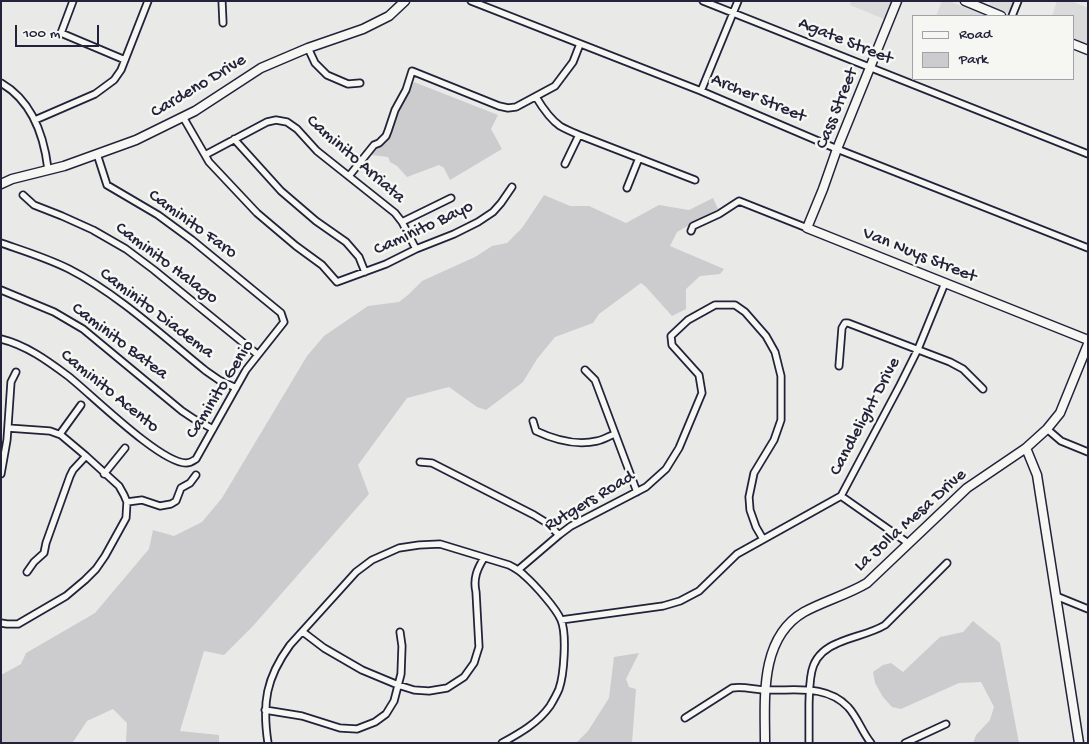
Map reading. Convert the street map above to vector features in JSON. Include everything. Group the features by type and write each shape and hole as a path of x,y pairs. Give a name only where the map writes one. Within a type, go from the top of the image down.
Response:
{"street":[{"path":"73,1 61,32 125,60"},
{"path":"35,120 95,94 114,80 121,70 148,1"},
{"path":"222,1 223,23"},
{"name":"Cardeno Drive","path":"1,184 12,178 64,166 136,140 195,111 260,68 308,48 363,29 389,16 405,1"},
{"name":"Archer Street","path":"471,1 700,91 837,149 1088,248"},
{"name":"Agate Street","path":"703,1 1088,154"},
{"path":"700,91 738,1"},
{"name":"Cass Street","path":"807,228 897,1"},
{"path":"965,1 999,15"},
{"path":"1012,15 1018,1"},
{"path":"349,176 374,144 379,143 386,136 412,71 499,106 516,107 555,86 573,62 580,44"},
{"path":"1074,44 1088,50"},
{"path":"308,48 315,62 327,75 348,84 360,83"},
{"path":"1,83 7,86 23,102 35,120 42,140 48,169"},
{"path":"536,96 540,105 560,126 578,135 695,180"},
{"path":"183,117 205,155"},
{"name":"Caminito Arriata","path":"205,155 267,122 276,120 287,122 297,129 317,151 395,213 402,222 416,249"},
{"path":"566,164 578,135"},
{"path":"234,139 281,191 316,221 346,242 359,257 365,272"},
{"name":"Caminito Faro","path":"97,154 107,185 158,215 192,240 281,313"},
{"name":"Caminito Bayo","path":"205,155 209,162 257,213 322,266 337,282 386,264 478,222 501,203 512,187"},
{"path":"627,188 639,158"},
{"name":"Caminito Halago","path":"23,195 34,205 93,230 126,249 257,354"},
{"path":"402,222 451,198"},
{"name":"Van Nuys Street","path":"691,231 693,226 719,214 739,201 1088,340"},
{"name":"Caminito Diadema","path":"1,243 47,260 88,280 122,303 206,371 236,388"},
{"name":"Candlelight Drive","path":"561,620 662,606 680,601 699,591 714,574 737,554 841,496 918,349 945,283"},
{"name":"Caminito Batea","path":"1,290 54,312 83,329 182,411 213,429"},
{"name":"Rutgers Road","path":"518,570 571,526 646,487 666,469 679,448 702,393 699,375 672,345 671,336 688,320 714,305 735,305 745,312 766,336 775,352 781,376 781,420 774,440 754,473 749,497 750,510 763,539"},
{"name":"Caminito Genio","path":"196,459 246,370 284,322 281,313"},
{"path":"839,366 842,328 848,322 950,362 964,369 983,389"},
{"name":"Caminito Acento","path":"1,340 27,349 54,366 160,452 182,463 188,464 196,459"},
{"name":"La Jolla Mesa Drive","path":"765,743 765,681 770,658 777,639 788,625 802,613 852,592 867,583 967,488 1026,448 1047,429 1060,413 1088,344"},
{"path":"585,370 596,380 637,492"},
{"path":"1,474 6,449 11,382 16,372"},
{"path":"60,434 81,405"},
{"path":"533,422 536,431 556,440 577,444 598,441 615,434"},
{"path":"1,623 18,624 66,596 86,580 105,556 126,518 127,502 119,486 60,434 50,431 8,428"},
{"path":"1047,429 1061,441 1088,452"},
{"path":"104,474 125,448"},
{"path":"1026,448 1037,474 1079,743"},
{"path":"27,572 44,553 70,476 86,456"},
{"path":"420,462 432,463 534,514 559,535"},
{"path":"127,502 142,500 160,506 171,504 176,501 181,488 190,483 196,475"},
{"path":"841,496 908,543"},
{"path":"268,743 265,724 267,690 273,673 290,645 356,572 372,560 399,548 440,544 509,565 518,570 555,610 561,620 564,657 560,687 550,706 535,722 524,731 502,743"},
{"path":"303,632 324,648 362,670 398,685 414,690 429,691 447,688 464,677 474,663 478,647 476,592 474,586 478,568 484,558"},
{"path":"809,743 810,677 813,664 822,652 836,643 864,633 874,632 885,626 947,563"},
{"path":"1056,596 1088,609"},
{"path":"265,710 302,716 340,728 357,729 375,722 386,714 394,701 401,674 402,646 400,632"},
{"path":"686,718 732,688 765,690 810,689 830,695 847,705 872,743"},
{"path":"905,743 946,724"}],"shaded area":[{"path":"851,1 891,1 884,19 850,5"},
{"path":"942,1 949,1 984,15 936,15"},
{"path":"991,1 1014,1 1008,13 989,6"},
{"path":"1057,1 1071,1 1088,8 1088,45 1074,39 1074,15 1052,15"}],"green space":[{"path":"414,82 498,115 491,129 502,149 450,180 444,168 439,165 407,177 397,166 390,162 388,157 372,155 390,135 398,111"},
{"path":"544,195 570,206 589,206 626,223 659,205 689,210 713,198 718,209 677,232 670,246 724,269 720,274 700,276 686,289 686,309 672,316 641,283 599,314 593,323 555,337 537,359 523,382 486,410 477,407 449,387 407,398 358,465 369,494 253,626 224,655 204,651 180,731 219,735 219,743 126,743 127,723 113,709 87,721 71,743 1,743 1,675 21,664 26,653 95,613 149,549 153,530 174,536 202,522 222,498 307,356 324,336 368,306 399,302 422,281 475,257 492,246 507,243 522,228"},
{"path":"973,621 1000,643 1019,743 973,743 976,735 990,720 994,707 981,682 959,683 901,709 892,707 883,697 875,683 873,672 883,665 891,663 903,672 940,637 963,632"},
{"path":"639,653 626,679 629,687 636,689 632,743 576,743 588,731 609,698 614,657"}]}
